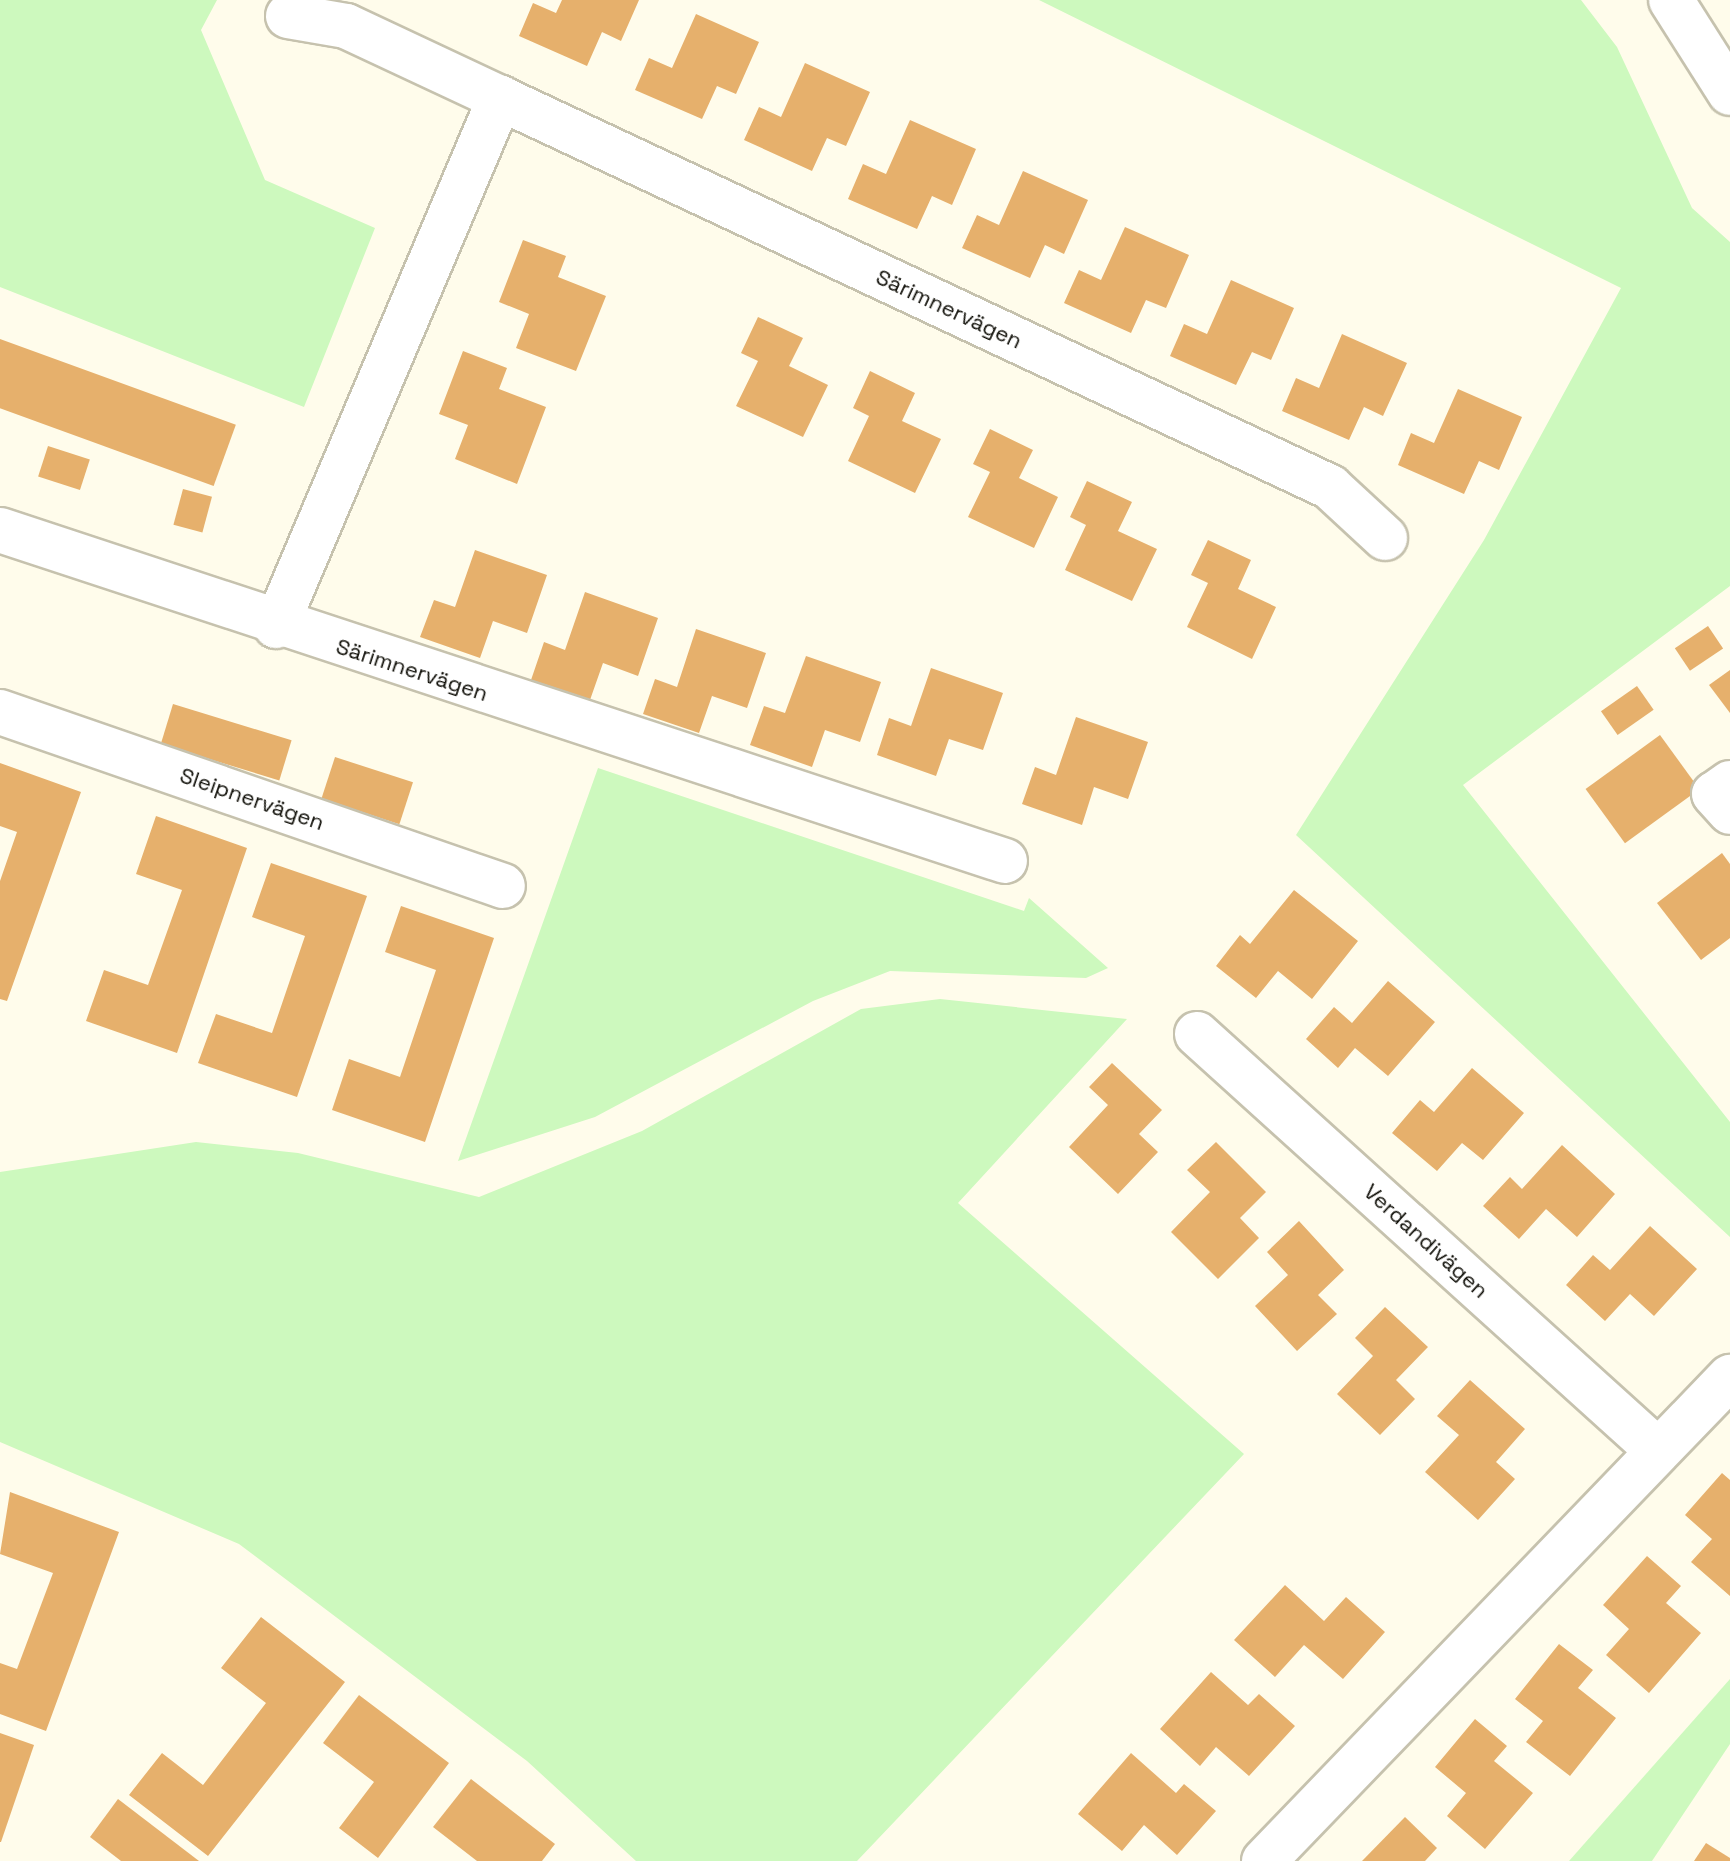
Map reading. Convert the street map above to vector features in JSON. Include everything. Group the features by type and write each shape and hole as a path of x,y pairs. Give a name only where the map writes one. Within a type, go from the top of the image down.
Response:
{"street":[{"path":"1671,0 1730,93"},
{"name":"Särimnervägen","path":"288,16 346,26 1330,487 1385,538"},
{"path":"276,626 500,98"},
{"name":"Särimnervägen","path":"0,530 276,626 1005,861"},
{"name":"Sleipnervägen","path":"0,712 503,886"},
{"path":"1730,783 1714,794 1730,812"},
{"name":"Verdandivägen","path":"1197,1034 1656,1449"},
{"path":"1264,1861 1656,1449 1730,1377"}],"green space":[{"path":"0,0 217,0 201,30 265,180 375,228 304,407 0,287"},
{"path":"1039,0 1581,0 1617,47 1692,208 1730,242 1730,586 1463,785 1730,1122 1730,1237 1296,835 1484,540 1621,288"},
{"path":"598,768 1024,911 1029,898 1108,968 1086,978 890,971 813,1001 595,1117 458,1161"},
{"path":"940,999 1127,1019 958,1203 1244,1454 857,1861 636,1861 527,1761 239,1544 0,1442 0,1172 196,1142 298,1153 479,1197 642,1131 861,1009"},
{"path":"1730,1679 1730,1744 1652,1861 1569,1861"}],"building":[{"path":"562,0 639,0 621,41 602,32 587,66 519,36 533,3 556,13"},
{"path":"696,14 759,42 736,94 717,86 702,119 635,90 649,58 672,68"},
{"path":"805,63 870,92 846,146 827,138 812,171 744,140 759,107 781,117"},
{"path":"910,120 976,149 952,205 932,196 917,229 848,199 863,164 886,174"},
{"path":"1023,171 1088,200 1064,254 1045,245 1030,278 962,248 977,215 999,225"},
{"path":"1125,227 1189,255 1166,308 1146,300 1131,333 1064,303 1079,270 1101,280"},
{"path":"523,240 566,256 558,277 606,296 576,371 516,348 529,314 499,302"},
{"path":"1231,280 1294,308 1271,360 1252,352 1236,385 1170,356 1184,324 1207,334"},
{"path":"758,317 803,338 789,366 828,385 803,437 736,406 758,361 741,353"},
{"path":"1342,334 1407,363 1383,416 1364,407 1349,440 1282,411 1296,378 1319,388"},
{"path":"0,339 236,425 214,486 0,408"},
{"path":"463,351 507,368 499,389 546,407 517,484 455,459 468,425 439,414"},
{"path":"870,371 915,393 902,421 941,439 915,493 848,461 869,416 853,408"},
{"path":"1458,389 1522,417 1499,470 1479,461 1464,494 1398,465 1411,433 1434,443"},
{"path":"990,429 1033,450 1019,478 1058,497 1034,548 968,517 990,472 973,464"},
{"path":"48,446 90,460 80,490 38,476"},
{"path":"1087,481 1132,502 1118,531 1157,549 1132,601 1065,570 1086,525 1070,517"},
{"path":"183,489 212,497 202,533 173,525"},
{"path":"1208,540 1251,560 1238,589 1276,607 1252,659 1187,627 1208,583 1191,575"},
{"path":"475,550 547,575 527,633 493,621 480,658 420,637 434,600 455,607"},
{"path":"585,592 658,618 638,676 603,663 590,700 531,680 544,642 565,650"},
{"path":"1708,626 1723,648 1690,671 1675,648"},
{"path":"696,629 766,653 747,708 712,696 699,733 643,714 655,679 677,687"},
{"path":"806,656 881,682 860,742 825,730 812,767 750,745 764,706 785,713"},
{"path":"931,668 1003,693 983,750 949,739 936,776 877,755 889,718 911,726"},
{"path":"1730,670 1730,713 1709,685"},
{"path":"1637,686 1654,710 1618,735 1601,711"},
{"path":"173,704 292,740 279,780 161,744"},
{"path":"1076,717 1148,742 1128,799 1094,787 1082,825 1022,804 1035,767 1056,775"},
{"path":"1660,735 1699,789 1625,843 1586,789"},
{"path":"335,757 413,782 399,824 321,799"},
{"path":"0,763 81,792 7,1001 0,999 0,881 17,832 0,826"},
{"path":"156,816 247,848 177,1053 86,1021 104,970 148,985 182,890 136,874"},
{"path":"1722,853 1730,864 1730,938 1701,960 1657,903"},
{"path":"271,863 367,896 297,1097 198,1063 216,1014 272,1033 305,936 252,917"},
{"path":"1294,890 1358,941 1312,999 1278,971 1256,998 1216,966 1240,935 1250,944"},
{"path":"401,906 494,938 425,1142 332,1110 349,1059 400,1077 436,970 385,952"},
{"path":"1388,981 1435,1022 1388,1076 1355,1048 1338,1068 1306,1039 1334,1007 1352,1023"},
{"path":"1112,1063 1162,1110 1139,1134 1158,1152 1118,1194 1069,1147 1108,1105 1089,1087"},
{"path":"1472,1068 1524,1113 1483,1160 1462,1143 1437,1171 1392,1133 1420,1100 1434,1112"},
{"path":"1216,1142 1266,1192 1240,1218 1259,1238 1218,1279 1171,1232 1210,1192 1187,1170"},
{"path":"1562,1145 1615,1194 1577,1237 1546,1209 1519,1239 1483,1206 1510,1177 1522,1189"},
{"path":"1299,1221 1344,1270 1318,1295 1337,1314 1297,1351 1255,1306 1288,1275 1267,1252"},
{"path":"1650,1226 1697,1269 1654,1316 1630,1294 1605,1321 1566,1285 1593,1255 1610,1270"},
{"path":"1385,1307 1428,1347 1396,1380 1415,1399 1380,1435 1337,1394 1373,1356 1355,1338"},
{"path":"1470,1380 1525,1429 1496,1462 1515,1479 1478,1520 1425,1472 1459,1435 1437,1416"},
{"path":"1722,1473 1730,1480 1730,1596 1691,1562 1712,1539 1685,1515"},
{"path":"10,1492 119,1532 46,1731 0,1714 0,1663 17,1669 53,1573 0,1554"},
{"path":"1647,1556 1681,1586 1666,1603 1701,1633 1649,1693 1606,1655 1629,1629 1603,1605"},
{"path":"1285,1585 1324,1621 1346,1597 1385,1632 1343,1679 1304,1645 1275,1677 1234,1640"},
{"path":"261,1617 345,1682 208,1856 129,1795 162,1753 203,1785 266,1703 221,1668"},
{"path":"1559,1644 1593,1670 1578,1688 1616,1718 1570,1776 1526,1742 1543,1721 1515,1699"},
{"path":"1211,1672 1248,1705 1259,1694 1295,1726 1249,1776 1216,1747 1200,1766 1160,1729"},
{"path":"359,1695 449,1763 378,1858 339,1828 374,1782 323,1743"},
{"path":"1475,1719 1507,1746 1494,1761 1533,1793 1485,1849 1447,1816 1466,1793 1435,1767"},
{"path":"0,1733 34,1745 1,1842 0,1842"},
{"path":"1131,1753 1176,1793 1184,1784 1216,1811 1177,1855 1144,1825 1122,1851 1078,1814"},
{"path":"471,1779 555,1844 542,1861 477,1861 433,1827"},
{"path":"118,1799 199,1861 121,1861 90,1837"},
{"path":"1405,1817 1437,1848 1425,1861 1362,1861"},
{"path":"1706,1843 1730,1858 1730,1861 1694,1861"}]}
